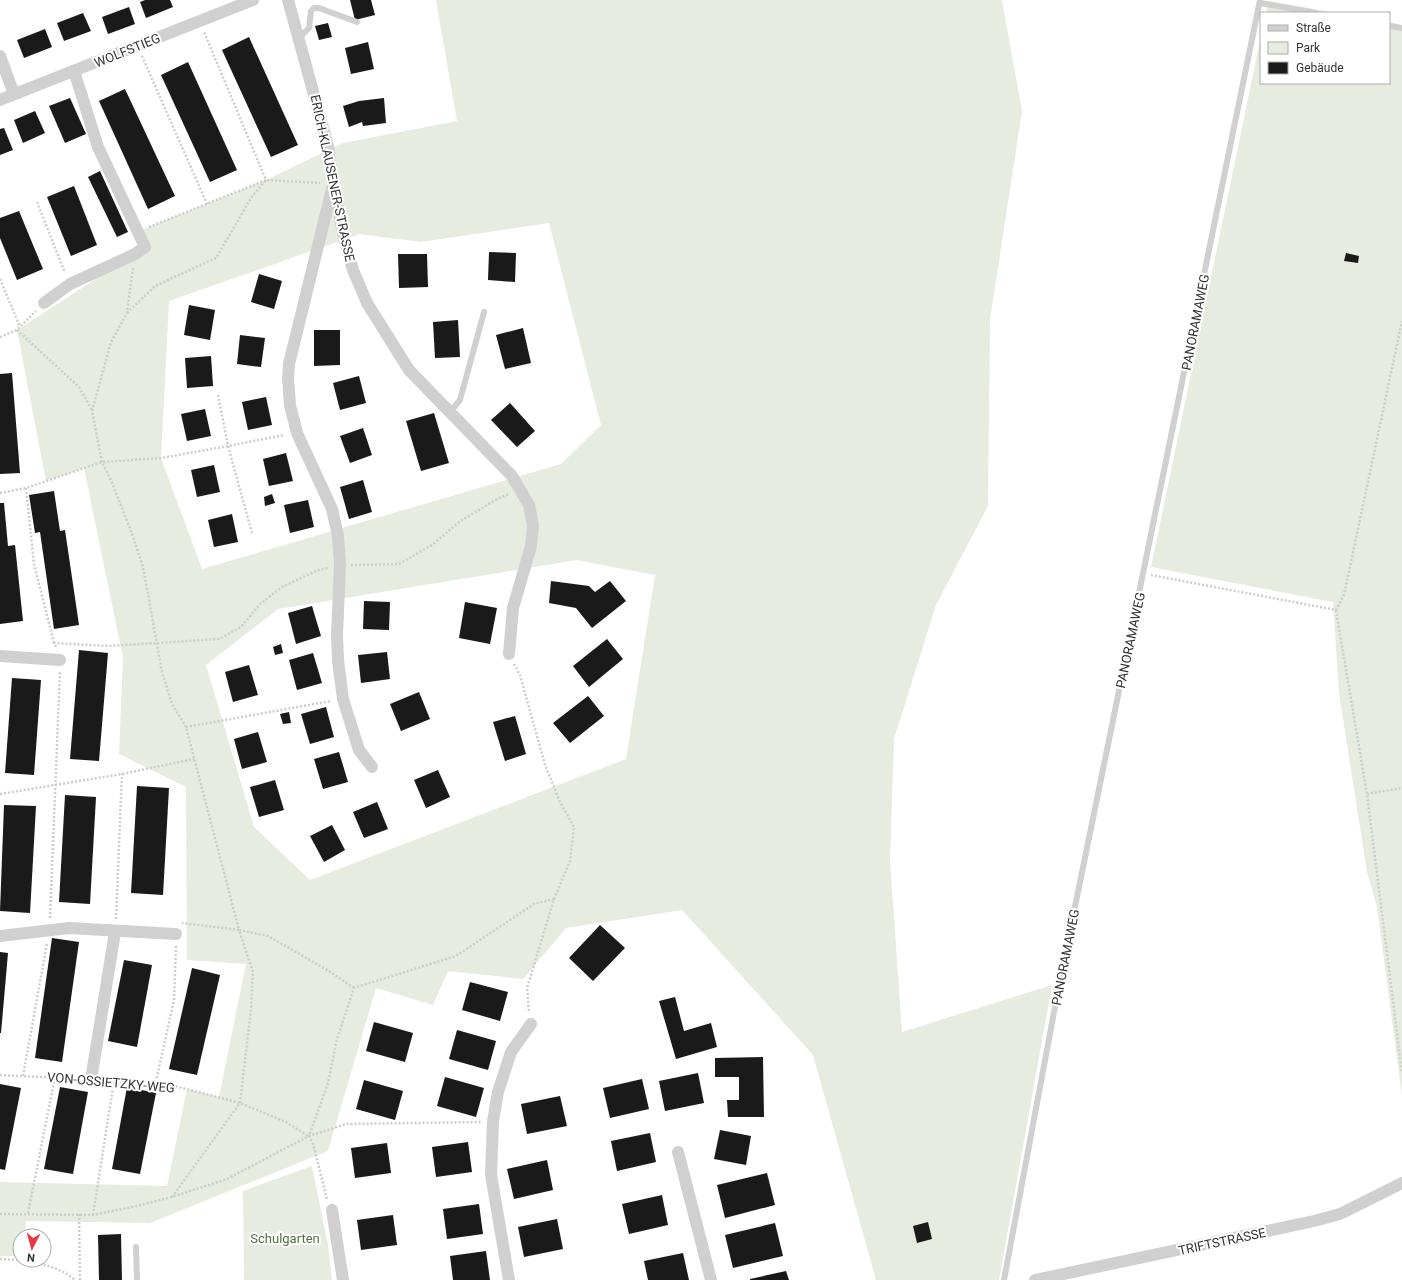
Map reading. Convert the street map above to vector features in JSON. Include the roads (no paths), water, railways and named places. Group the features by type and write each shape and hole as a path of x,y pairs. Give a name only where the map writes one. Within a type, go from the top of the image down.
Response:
{"street":[{"name":"WOLFSTIEG","path":"0,100 253,0"},
{"name":"ERICH-KLAUSENER-STRASSE","path":"288,0 300,38 328,146 333,184 345,242 353,270 367,303 409,370 512,476 528,505 533,525 531,546 513,608 509,654"},
{"path":"0,56 14,94"},
{"path":"44,303 70,284 135,254 145,247 98,147 74,71"},
{"path":"333,184 289,364 288,378 290,405 297,433 332,509 338,536 340,565 337,635 338,660 344,699 359,750 372,767"},
{"path":"0,656 60,660"},
{"path":"0,936 49,929 69,928 115,932 176,934"},
{"path":"91,1080 115,932"},
{"path":"509,1280 491,1175 493,1121 498,1092 511,1052 531,1024"},
{"path":"678,1152 711,1280"},
{"name":"TRIFTSTRASSE","path":"1035,1280 1314,1221 1340,1214 1402,1183"},
{"path":"332,1210 343,1280"}],"lane":[{"path":"1260,2 1311,12"},
{"name":"PANORAMAWEG","path":"1004,1280 1060,980 1260,2"},
{"path":"300,38 309,28 311,11 314,8 319,8 357,22"},
{"path":"1390,26 1402,28"},
{"path":"450,412 460,400 484,312"},
{"path":"136,1246 137,1280"}],"park label":[{"name":"Schulgarten","path":"285,1238"}]}
